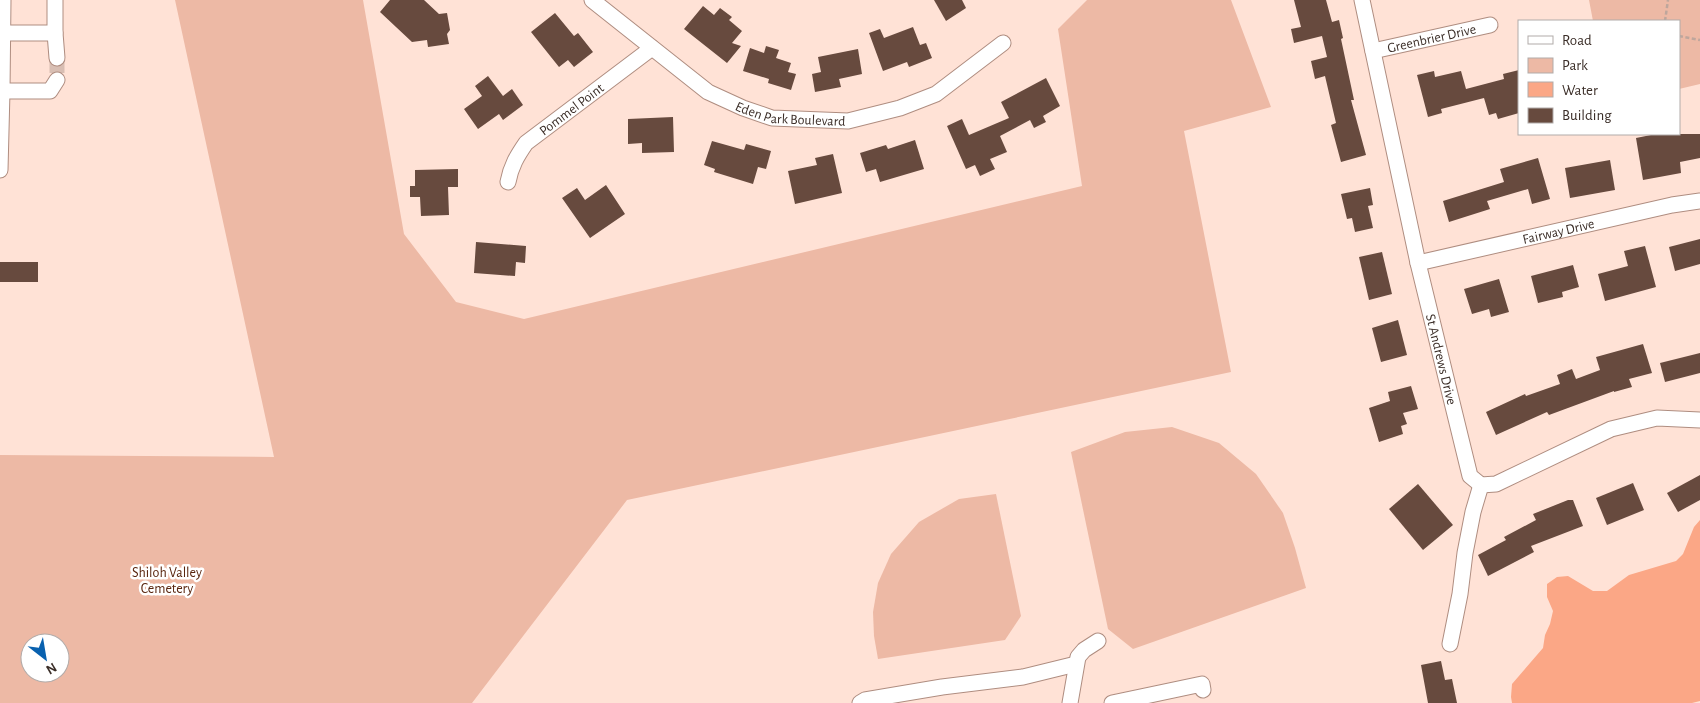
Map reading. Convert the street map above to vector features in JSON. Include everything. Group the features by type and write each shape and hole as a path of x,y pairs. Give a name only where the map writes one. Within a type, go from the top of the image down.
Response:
{"street":[{"path":"0,170 3,0"},
{"path":"55,0 57,58"},
{"name":"Eden Park Boulevard","path":"592,0 708,92 742,108 772,118 848,121 900,108 936,94 1003,43"},
{"name":"St Andrews Drive","path":"1362,0 1418,264 1470,476 1481,485"},
{"name":"Greenbrier Drive","path":"1373,51 1490,25"},
{"path":"2,33 55,33"},
{"name":"Pommel Point","path":"508,182 510,169 526,143 652,48"},
{"path":"1,91 50,91 57,80"},
{"name":"Fairway Drive","path":"1418,264 1672,205 1700,202"},
{"path":"1450,644 1460,594 1471,520 1481,485 1496,484 1611,429 1657,418 1700,420"},
{"path":"1070,703 1078,657 1084,650 1098,641"},
{"path":"860,703 865,700 942,687 1023,677 1076,664"},
{"path":"1112,703 1202,684 1203,690"}],"path":[{"path":"1665,20 1668,0"},
{"path":"1680,36 1700,40"}],"green space":[{"name":"Shiloh Valley Cemetery","path":"175,0 363,0 404,234 456,302 524,319 1082,186 1058,29 1087,0 1231,0 1271,107 1184,131 1231,372 627,500 472,703 0,703 0,455 274,457"},
{"path":"1589,0 1700,0 1700,84 1680,89 1680,20 1593,20"},
{"path":"1172,427 1219,443 1256,474 1283,513 1306,588 1133,649 1108,629 1071,452 1125,432"},
{"path":"996,494 1021,616 1005,640 878,659 874,636 873,612 878,583 891,554 919,522 959,499"}],"water":[{"path":"1700,520 1700,701 1692,703 1512,703 1512,684 1543,648 1553,611 1547,597 1547,584 1557,577 1568,576 1593,591 1607,591 1629,575 1676,561 1683,554 1694,527"}],"building":[{"path":"390,0 424,0 439,14 447,13 450,30 447,34 449,44 428,47 427,40 412,42 380,12"},
{"path":"934,0 962,0 966,8 946,21"},
{"path":"1294,0 1326,0 1332,22 1339,20 1343,38 1341,39 1354,100 1351,100 1366,155 1341,162 1331,125 1336,123 1325,76 1315,79 1311,61 1327,57 1322,36 1294,43 1291,29 1301,27"},
{"path":"703,6 714,15 720,8 732,17 729,20 742,31 732,43 741,46 727,63 684,29"},
{"path":"555,13 574,36 578,33 593,52 574,67 568,60 559,67 531,32"},
{"path":"913,27 920,45 926,43 932,58 909,67 907,62 883,71 869,33 880,29 884,38"},
{"path":"766,46 779,50 776,58 791,63 788,72 796,74 791,90 768,83 769,79 743,71 750,48 764,53"},
{"path":"858,49 862,74 839,79 841,87 815,92 812,74 821,72 818,57"},
{"path":"1518,70 1518,113 1498,119 1496,113 1489,115 1484,98 1441,109 1442,113 1428,117 1417,75 1434,71 1435,77 1461,71 1466,89 1504,79 1503,74"},
{"path":"488,76 503,96 512,89 523,105 503,120 499,114 478,129 464,109 482,96 475,86"},
{"path":"1046,78 1060,106 1043,116 1046,122 1034,128 1030,120 1000,136 1007,152 990,159 995,169 980,176 975,165 966,169 947,126 962,119 969,135 1009,118 1001,102"},
{"path":"673,117 674,152 642,153 642,143 628,144 628,119"},
{"path":"1700,134 1700,158 1680,162 1681,173 1643,180 1636,138 1651,135"},
{"path":"915,140 924,169 880,182 876,169 866,172 860,153 886,145 888,149"},
{"path":"712,141 744,150 746,144 771,151 766,169 758,167 753,184 714,172 715,169 704,165"},
{"path":"833,154 842,193 795,204 788,171 817,165 815,158"},
{"path":"1538,158 1550,199 1532,204 1528,189 1487,201 1490,209 1449,222 1443,201 1504,182 1500,169"},
{"path":"1610,160 1615,190 1570,198 1565,168"},
{"path":"458,169 458,187 448,187 449,215 421,216 420,197 410,197 410,186 415,186 415,170"},
{"path":"606,185 625,214 590,238 562,198 577,188 585,200"},
{"path":"1370,188 1373,205 1368,206 1373,228 1355,232 1352,218 1347,219 1341,194"},
{"path":"1700,239 1700,264 1675,271 1669,247"},
{"path":"476,242 526,246 525,263 516,262 515,276 474,273"},
{"path":"1645,246 1656,287 1605,301 1598,274 1628,266 1624,251"},
{"path":"1382,252 1392,294 1369,300 1359,257"},
{"path":"0,262 38,262 38,282 0,282"},
{"path":"1573,265 1579,287 1562,292 1563,297 1538,303 1531,276"},
{"path":"1499,279 1509,312 1491,317 1489,309 1472,314 1464,289"},
{"path":"1398,320 1407,355 1381,362 1372,328"},
{"path":"1643,344 1652,373 1629,379 1632,387 1614,391 1549,415 1547,412 1496,435 1486,412 1525,394 1526,396 1560,384 1557,375 1572,369 1576,379 1600,370 1596,357"},
{"path":"1700,353 1700,373 1665,382 1660,363"},
{"path":"1411,386 1418,409 1403,413 1407,424 1401,426 1403,434 1379,442 1369,408 1390,401 1388,392"},
{"path":"1700,475 1700,500 1678,512 1667,493"},
{"path":"1633,483 1644,510 1607,525 1596,498"},
{"path":"1418,484 1453,525 1423,550 1389,509"},
{"path":"1568,500 1573,500 1583,526 1531,546 1534,552 1488,576 1478,555 1506,540 1504,537 1536,520 1533,514"},
{"path":"1441,661 1445,680 1452,679 1457,703 1428,703 1421,665"}],"tunnel":[{"path":"57,58 57,80"}]}
